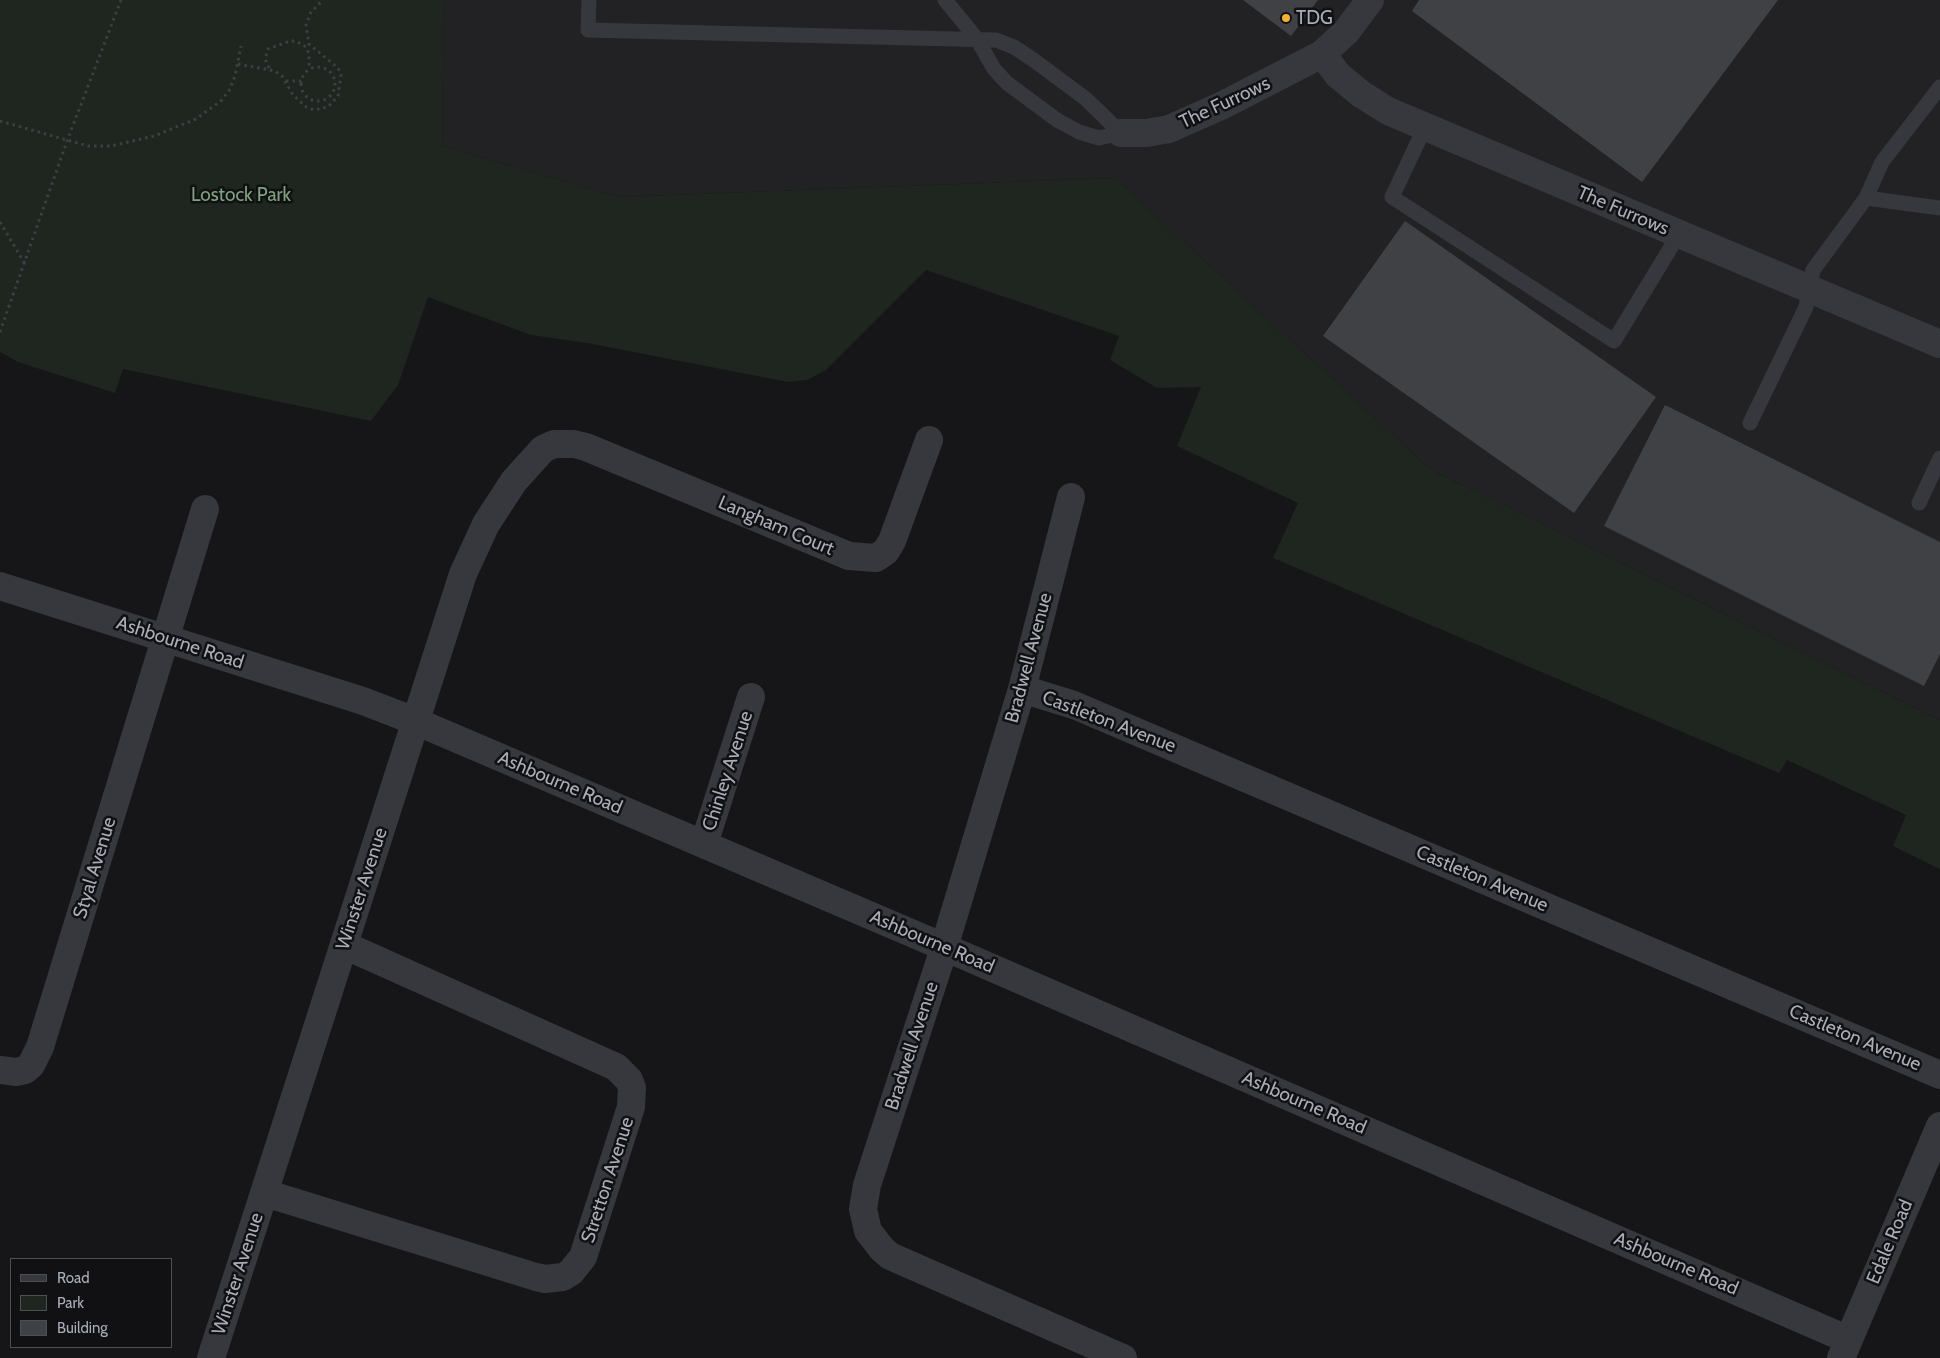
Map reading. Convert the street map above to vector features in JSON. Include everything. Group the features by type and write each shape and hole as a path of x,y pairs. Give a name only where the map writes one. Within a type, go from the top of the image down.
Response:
{"street":[{"name":"The Furrows","path":"1121,133 1147,133 1169,129 1221,106 1322,54 1346,32 1370,0"},
{"name":"The Furrows","path":"1322,54 1338,75 1360,94 1388,111 1940,344"},
{"name":"Langham Court","path":"554,444 564,442 586,447 861,559 876,558 886,551 892,541 929,440"},
{"name":"Winster Avenue","path":"211,1358 463,574 475,546 514,481 532,459 543,449 554,444"},
{"name":"Bradwell Avenue","path":"1071,497 1022,689 944,947 867,1185 863,1209 868,1231 878,1245 890,1256 1123,1358"},
{"path":"166,639 205,509"},
{"name":"Ashbourne Road","path":"0,586 363,701 415,721 944,947 1845,1349"},
{"name":"Styal Avenue","path":"0,1070 16,1072 25,1070 36,1056 166,639"},
{"name":"Castleton Avenue","path":"1022,689 1074,705 1940,1075"},
{"name":"Chinley Avenue","path":"704,844 751,697"},
{"name":"Stretton Avenue","path":"265,1193 536,1277 554,1279 572,1272 583,1257 628,1116 633,1096 632,1088 629,1080 616,1067 344,945"},
{"name":"Edale Road","path":"1845,1349 1940,1126"}],"lane":[{"path":"589,0 588,30 977,38 996,40 1014,47 1086,99 1121,133"},
{"path":"945,0 977,38 994,69 1007,83 1057,120 1079,132 1099,138 1121,133"},
{"path":"1750,423 1806,307 1813,270 1866,198 1882,162 1940,87"},
{"path":"1425,127 1392,197 1614,341 1679,234"},
{"path":"1866,198 1940,208"},
{"path":"1919,503 1940,458"}],"path":[{"path":"0,332 67,141 121,0"},
{"path":"309,69 322,69 329,72 336,84 334,91 322,100 310,99 304,94 301,81 309,69 310,60 306,36 307,19 323,0"},
{"path":"296,41 307,46 338,68 341,83 338,96 328,107 314,110 299,102 282,76 269,68 266,55 273,46 296,41"},
{"path":"0,121 88,146 111,146 131,142 176,128 196,119 222,100 230,89 238,64 241,46"},
{"path":"238,64 262,70 269,68"},
{"path":"286,81 301,81"},
{"path":"334,91 338,96"},
{"path":"0,222 25,264"}],"shaded area":[{"path":"444,0 1940,0 1940,720 1430,469 1115,178 619,197 442,146"}],"green space":[{"name":"Lostock Park","path":"0,0 444,0 442,146 619,197 1115,178 1430,469 1940,720 1940,869 1893,846 1906,815 1787,760 1779,773 1273,558 1298,503 1177,446 1201,387 1157,388 1110,360 1119,336 926,270 826,370 807,380 788,382 587,343 531,335 428,297 398,385 371,421 123,369 115,393 18,362 0,352"}],"building":[{"name":"TDG","path":"1243,0 1318,0 1291,36"},
{"path":"1419,0 1778,0 1642,182 1412,11"},
{"path":"1405,221 1656,397 1574,513 1323,336"},
{"path":"1665,405 1940,542 1940,654 1924,686 1604,526"}],"place":[{"name":"TDG","path":"1286,18"}]}
